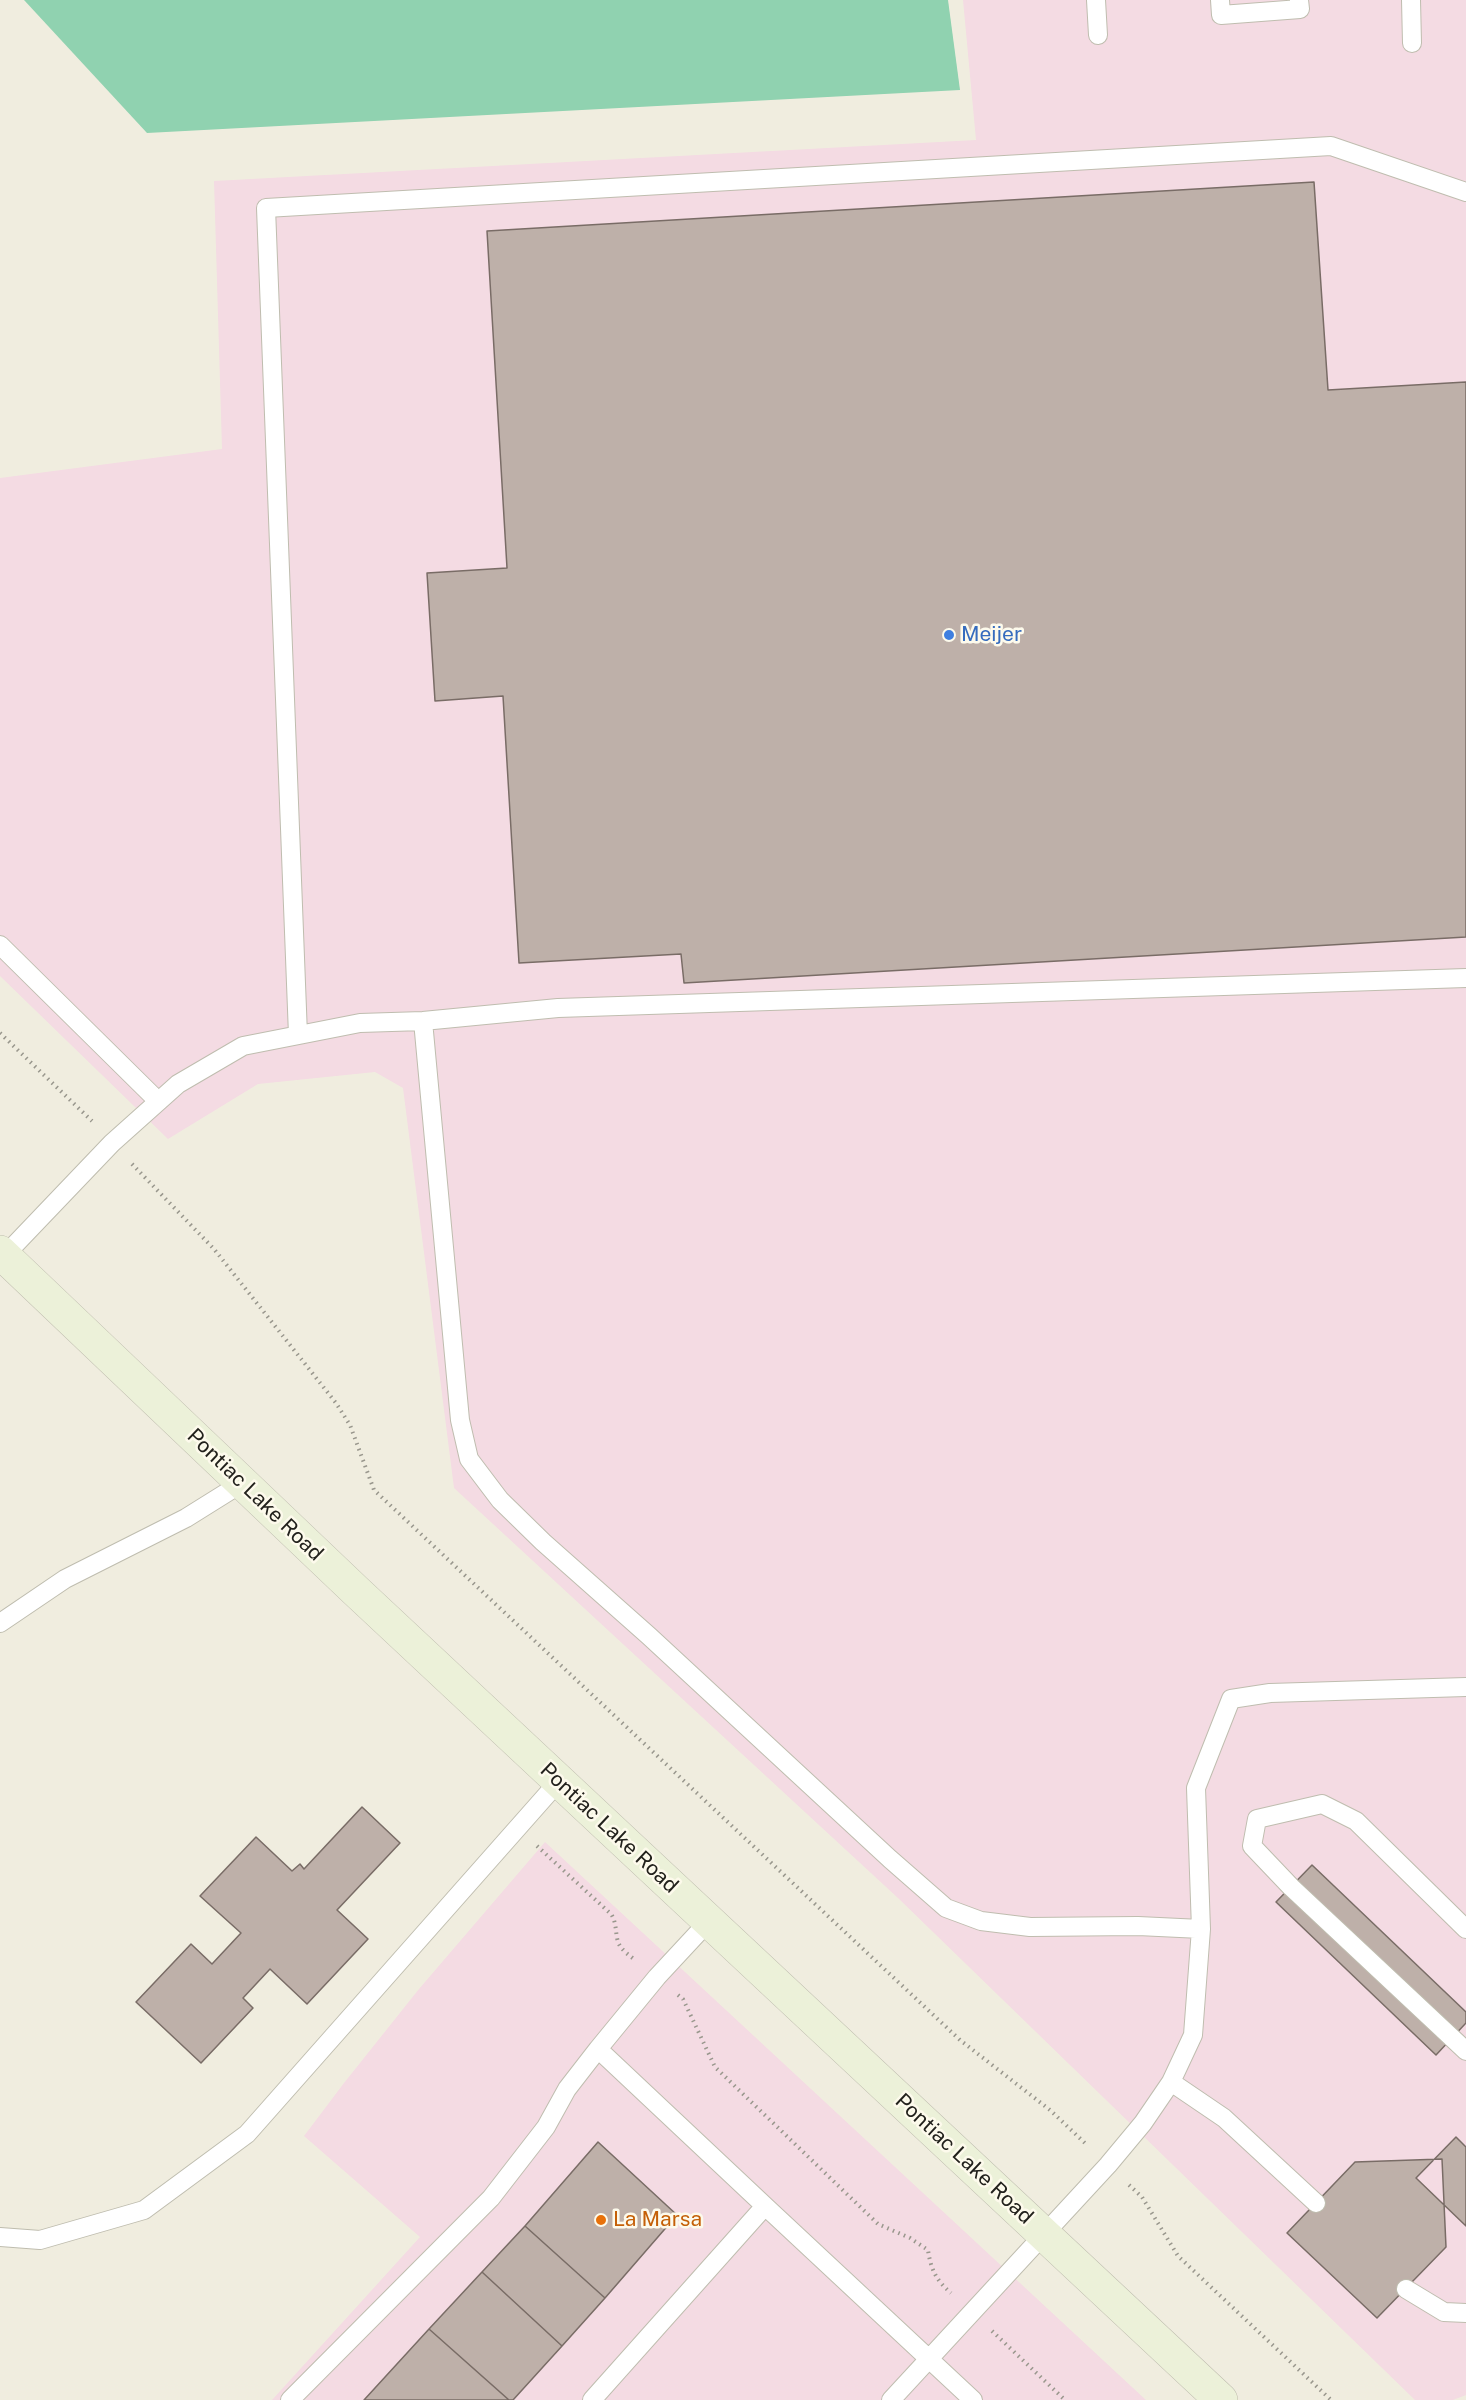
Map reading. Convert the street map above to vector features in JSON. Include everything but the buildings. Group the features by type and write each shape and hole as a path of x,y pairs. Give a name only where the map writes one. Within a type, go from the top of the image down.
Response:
{"main road":[{"name":"Pontiac Lake Road","path":"2,1254 242,1483 1221,2400"}],"lane":[{"path":"1096,0 1098,35"},
{"path":"1220,0 1221,15 1300,9 1299,0"},
{"path":"1411,0 1412,43"},
{"path":"298,1035 266,208 1331,146 1466,192"},
{"path":"0,945 158,1101"},
{"path":"2,1254 112,1143 178,1084 243,1046 360,1023 423,1021 558,1008 1466,978"},
{"path":"423,1021 460,1420 470,1459 500,1500 543,1542 946,1908 981,1921 1030,1927 1138,1926 1201,1929"},
{"path":"0,1623 65,1579 186,1518 242,1483"},
{"path":"891,2400 1108,2165 1143,2123 1171,2082 1193,2035 1201,1929 1196,1788 1231,1699 1270,1693 1466,1687"},
{"path":"0,2237 40,2240 144,2210 247,2134 559,1781"},
{"path":"1466,1929 1356,1821 1322,1804 1257,1819 1252,1846 1292,1887 1466,2051"},
{"path":"290,2400 491,2198 546,2127 567,2089 598,2049 657,1977 709,1921"},
{"path":"598,2049 973,2400"},
{"path":"1171,2082 1224,2118 1316,2203"},
{"path":"592,2400 765,2206"},
{"path":"1406,2289 1444,2312 1466,2313"}],"path":[{"path":"0,1033 90,1119 214,1249 336,1403 350,1425 374,1490 960,2040 1050,2110 1142,2197 1178,2256 1331,2400"},
{"path":"517,1828 611,1914 616,1921 618,1942 623,1949 683,1999 715,2067 878,2224 910,2238 928,2250 931,2269 938,2282 1065,2400"}],"shaded area":[{"path":"963,0 1466,0 1466,2395 1453,2400 1415,2400 898,1898 454,1488 403,1088 375,1072 258,1084 168,1139 0,976 0,478 222,449 214,181 976,140"},
{"path":"545,1842 1146,2400 272,2400 420,2237 304,2136 419,1989"}],"green space":[{"path":"24,0 948,0 960,90 147,133"}],"place":[{"name":"Meijer","path":"949,635"},
{"name":"La Marsa","path":"601,2220"}]}
